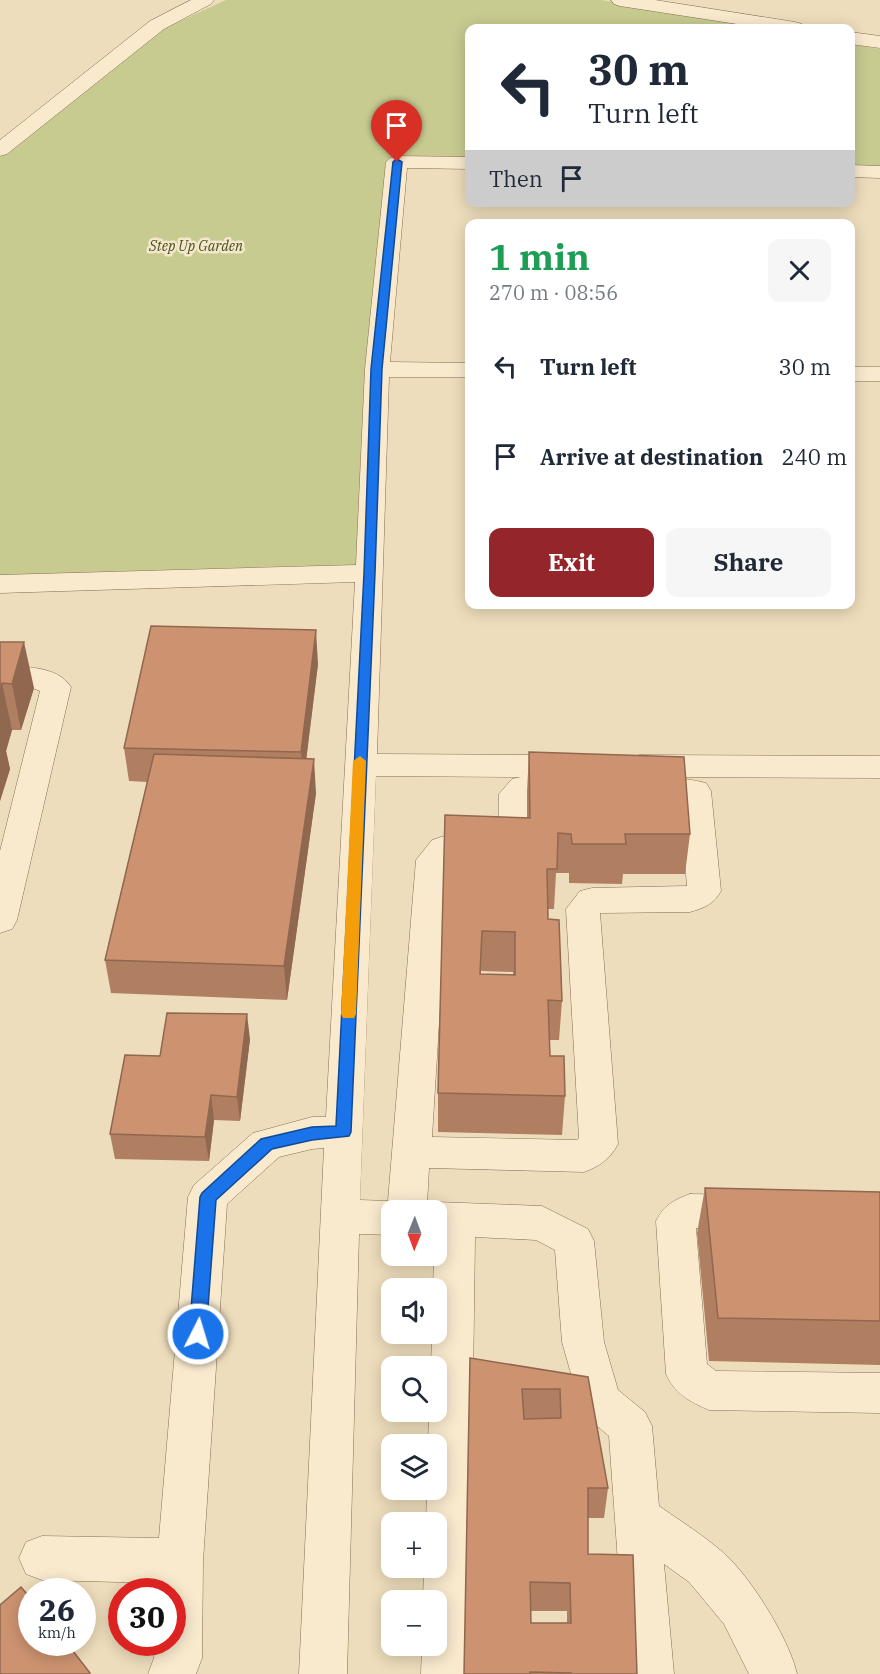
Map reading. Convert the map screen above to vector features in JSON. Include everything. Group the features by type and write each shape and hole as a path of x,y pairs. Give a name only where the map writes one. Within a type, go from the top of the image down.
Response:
{"street":[{"path":"0,150 157,26 206,0"},
{"path":"620,0 770,24"},
{"path":"855,39 880,42"},
{"path":"323,1674 343,1132 370,573 376,369 397,162 465,163"},
{"path":"855,171 880,172"},
{"path":"376,369 465,370"},
{"path":"855,374 880,375"},
{"path":"0,584 370,573"},
{"path":"0,676 35,677 56,687 6,870 0,920"},
{"path":"360,765 603,777 694,779 880,767"},
{"path":"408,1200 432,860 444,848 505,849 516,844 515,794 524,787 603,777"},
{"path":"411,1152 584,1156 599,1144 582,909 592,900 690,900 704,891 694,779"},
{"path":"172,1674 178,1658 180,1561 208,1197 267,1144 312,1133 343,1132"},
{"path":"785,1213 690,1211 676,1221 687,1374 709,1390 880,1393"},
{"path":"340,1216 381,1218"},
{"path":"447,1220 542,1223 574,1241 584,1342 574,1374 600,1402 630,1426 650,1674"},
{"path":"444,1674 469,1374 447,1227"},
{"path":"638,1518 705,1566 740,1608 771,1664 773,1674"},
{"path":"42,1558 180,1561"}],"green space":[{"name":"Step Up Garden","path":"226,0 601,0 741,24 465,24 465,164 398,162 370,573 0,584 0,150 138,40"},
{"path":"855,45 880,49 880,178 855,177"}],"building":[{"path":"151,626 316,630 301,752 124,748"},
{"path":"0,642 24,642 12,684 2,683 0,691"},
{"path":"529,752 684,757 690,834 625,834 626,844 572,844 571,834 558,833 557,869 547,869 548,919 559,920 562,1001 548,1000 550,1056 564,1056 565,1096 438,1093 445,815 530,818","holes":["482,931 515,932 515,975 480,974"]},
{"path":"154,754 314,759 284,966 105,960"},
{"path":"167,1013 247,1014 237,1097 211,1095 205,1137 110,1134 125,1055 160,1056"},
{"path":"705,1188 880,1192 880,1321 718,1318"},
{"path":"470,1358 588,1377 608,1488 588,1488 588,1554 633,1555 637,1674 530,1672 530,1674 464,1674","holes":["522,1389 560,1389 561,1418 524,1419","530,1582 570,1583 571,1623 531,1623"]},
{"path":"18,1590 18,1656 77,1656 90,1673 0,1674 0,1605"}],"slow traffic":[{"path":"349,1014 360,761"}],"route":[{"path":"198,1334 208,1197 267,1144 312,1133 343,1132 370,573 376,369 397,162"}]}
